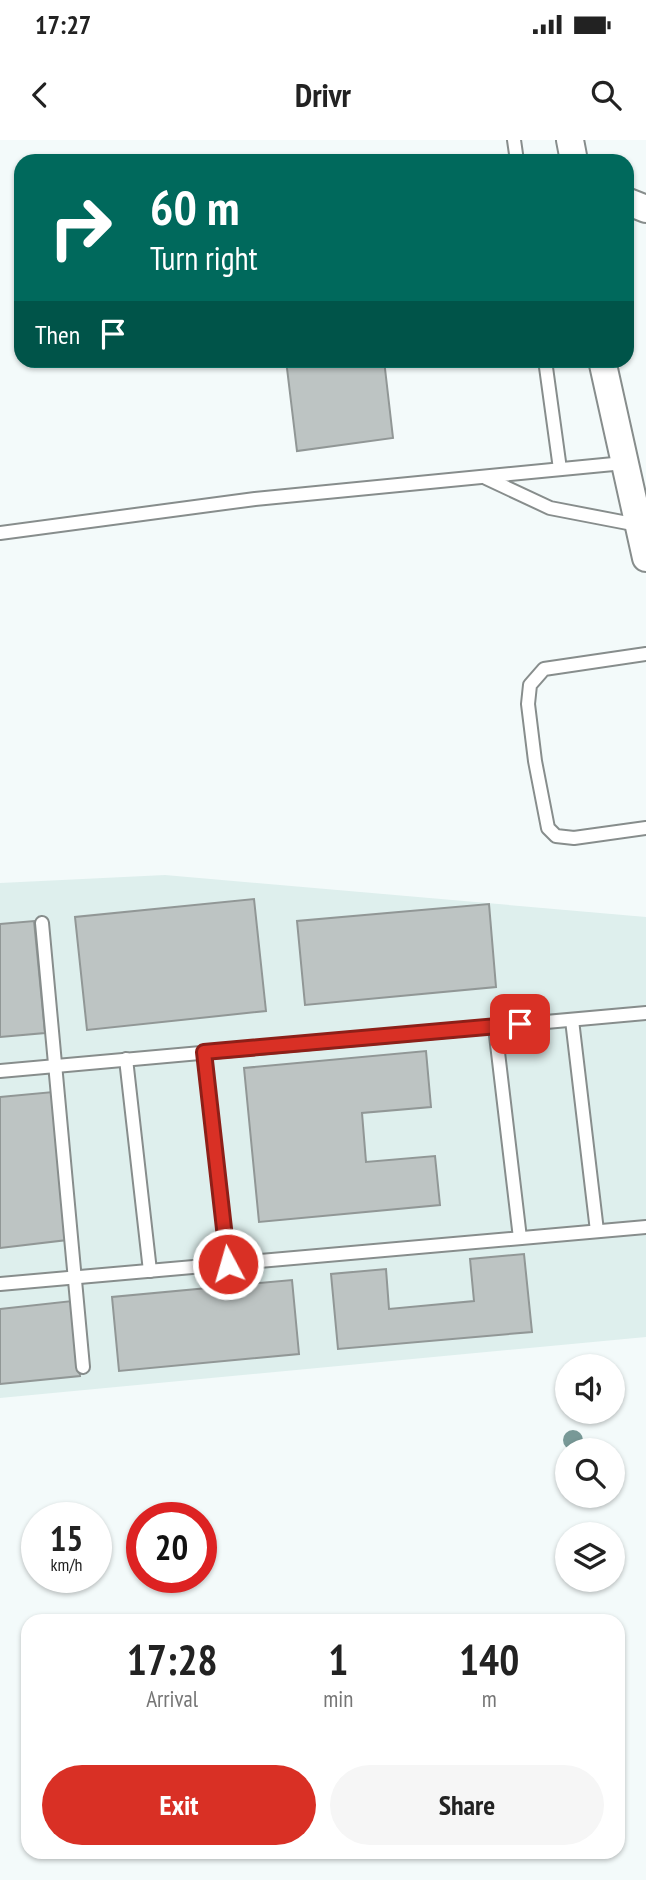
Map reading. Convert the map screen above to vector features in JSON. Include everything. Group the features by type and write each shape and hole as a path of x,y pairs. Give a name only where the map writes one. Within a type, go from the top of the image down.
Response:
{"street":[{"path":"604,368 646,558"}],"lane":[{"path":"546,368 560,469"},
{"path":"0,533 255,499 624,463"},
{"path":"484,477 550,508 639,525"},
{"path":"646,654 544,669 530,685 528,704 535,761 548,828 556,836 574,838 646,828"},
{"path":"42,923 83,1367"},
{"path":"0,1071 646,1013"},
{"path":"572,1020 597,1231"},
{"path":"495,1027 520,1238"},
{"path":"204,1052 228,1264"},
{"path":"125,1059 150,1271"},
{"path":"0,1284 646,1227"}],"shaded area":[{"path":"165,875 646,917 646,1337 0,1398 0,883"}],"building":[{"path":"287,368 385,368 393,438 297,451"},
{"path":"254,899 266,1011 87,1030 75,917"},
{"path":"489,904 496,987 305,1005 297,921"},
{"path":"34,921 45,1033 0,1037 0,924"},
{"path":"426,1051 431,1107 362,1113 366,1162 435,1156 440,1205 259,1222 244,1068"},
{"path":"53,1092 67,1240 0,1248 0,1097"},
{"path":"524,1254 532,1332 338,1349 331,1274 386,1269 389,1309 474,1301 470,1259"},
{"path":"292,1280 299,1354 119,1371 112,1297"},
{"path":"72,1301 80,1376 0,1384 0,1309"}],"route":[{"path":"228,1264 204,1052 520,1024"}]}
